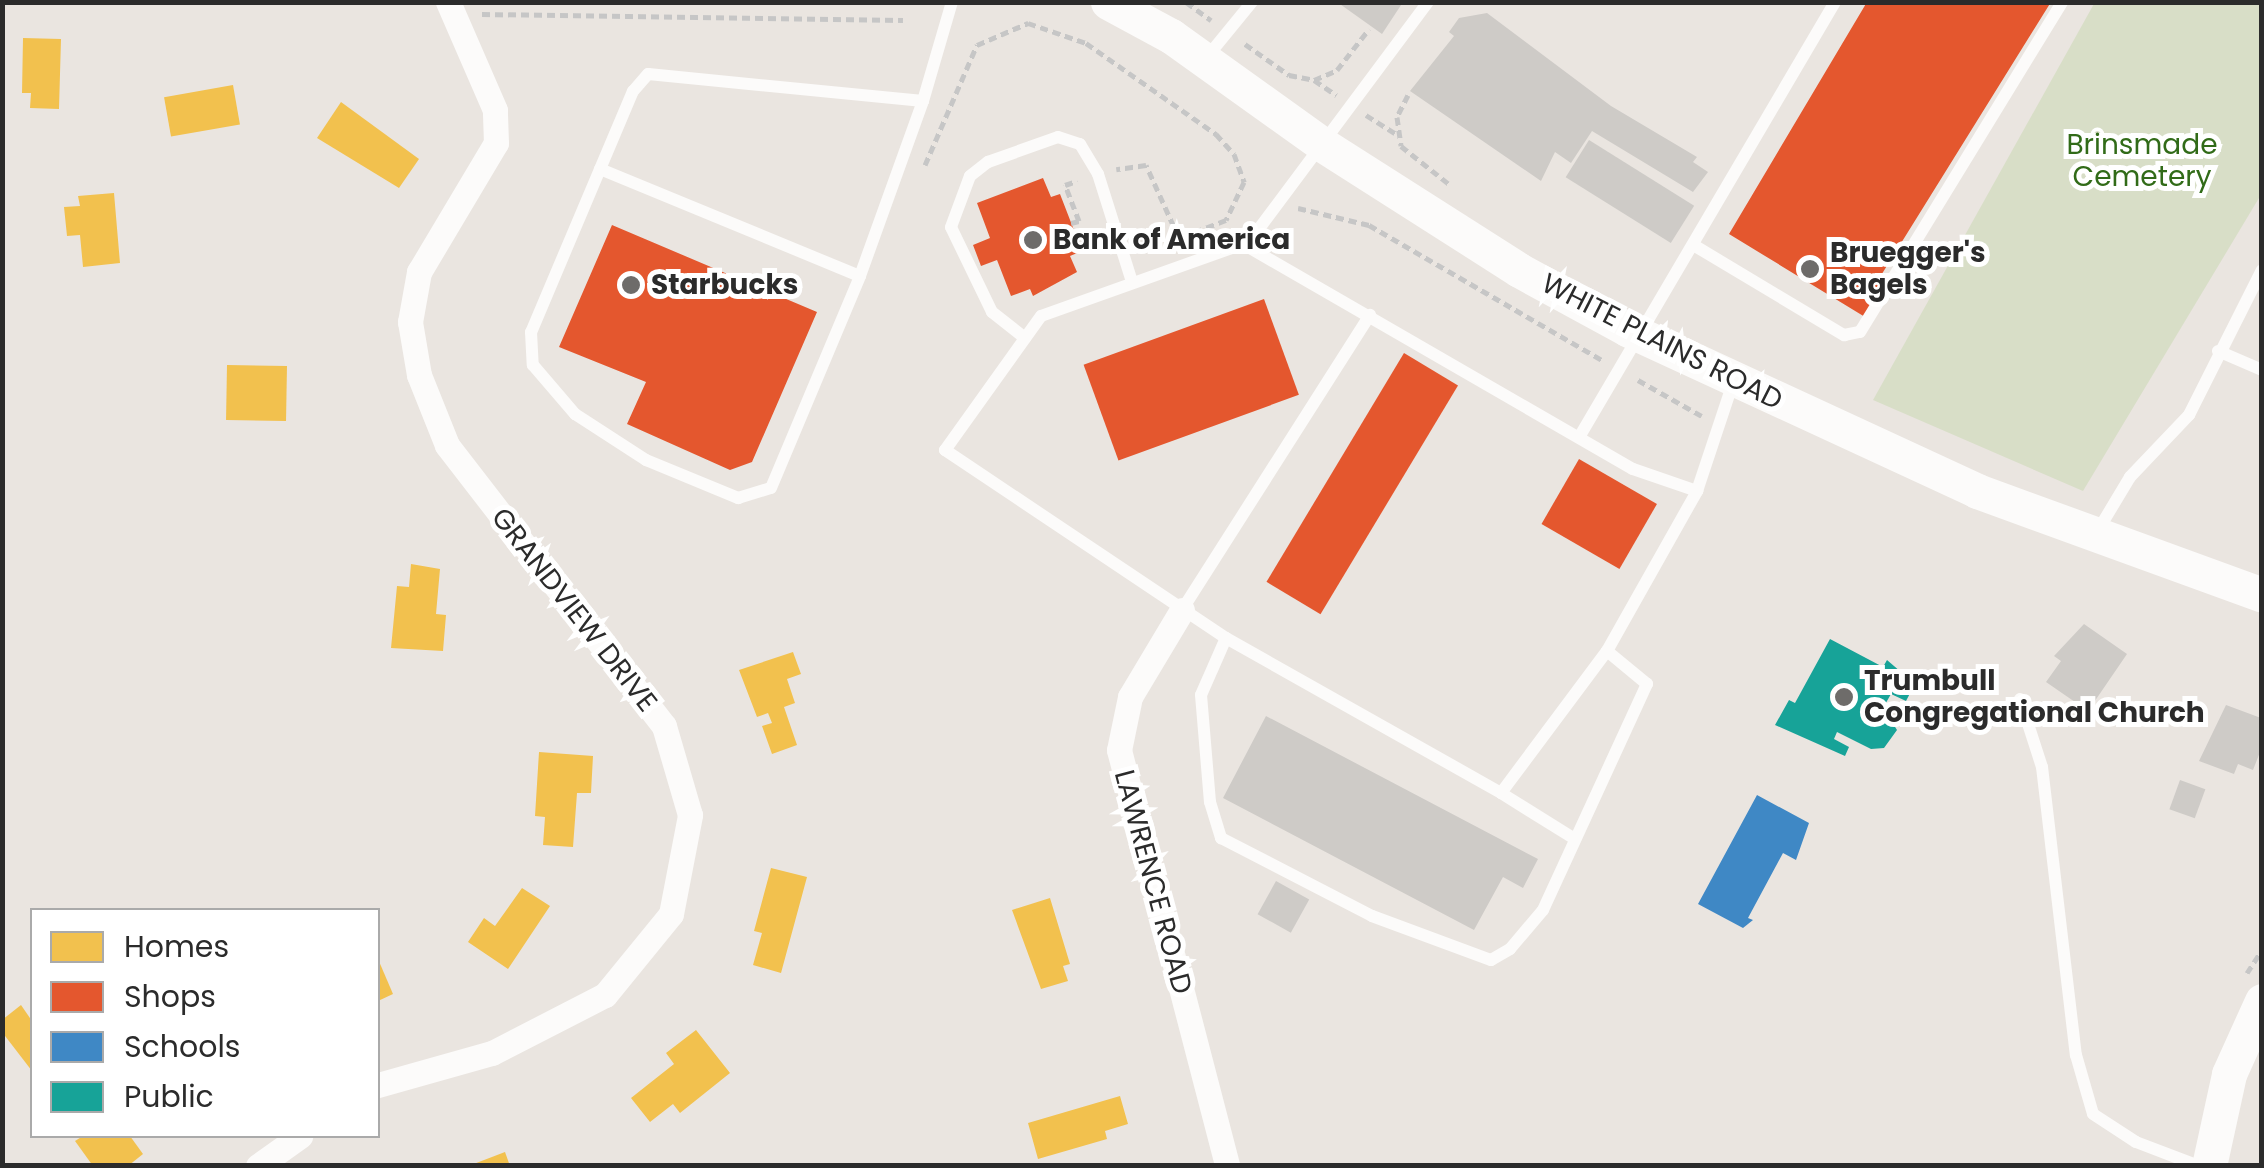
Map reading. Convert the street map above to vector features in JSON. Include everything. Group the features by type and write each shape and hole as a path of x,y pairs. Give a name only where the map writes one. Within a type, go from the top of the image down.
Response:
{"main road":[{"name":"WHITE PLAINS ROAD","path":"1119,4 1205,59 1323,145 1519,270 1644,336 1734,380 2093,538 2262,595"},
{"path":"2209,1166 2228,1074 2262,1001"}],"street":[{"name":"GRANDVIEW DRIVE","path":"380,1084 492,1053 606,995 670,914 690,815 664,726 447,446 419,375 410,322 419,272 496,143 495,110 454,8"},
{"name":"LAWRENCE ROAD","path":"1182,610 1130,697 1118,750 1228,1166"},
{"path":"258,1166 297,1138"}],"lane":[{"path":"923,100 648,74 633,91 531,332 533,365 575,414 646,460 738,498 771,488 860,276 923,100 952,2"},
{"path":"1205,59 1252,2"},
{"path":"1428,2 1323,145 1243,244 1041,316 946,450 1226,638 1576,838"},
{"path":"1581,434 1644,336 1835,2"},
{"path":"1695,246 1844,335 1860,332 2062,2"},
{"path":"1026,338 992,312 951,227 970,176 988,162 1058,137 1080,144 1098,174 1132,282"},
{"path":"600,169 860,276"},
{"path":"1243,244 1581,434 1633,470 1698,491"},
{"path":"2093,538 2130,477 2189,416 2218,351 2262,270"},
{"path":"1182,610 1370,315"},
{"path":"2218,351 2262,370"},
{"path":"1501,794 1607,651 1698,491 1734,380"},
{"path":"1226,638 1201,695 1210,802 1221,838 1372,916 1491,960 1510,949 1542,910 1647,684 1607,651"},
{"path":"2020,699 2042,767 2076,1055 2093,1114 2136,1142 2199,1166"}],"path":[{"path":"1186,2 1289,75 1308,80 1337,70 1368,29"},
{"path":"454,8 903,20"},
{"path":"1408,95 1396,117 1401,146 1457,190"},
{"path":"1320,218 1341,216 1370,225 1718,425"}],"green space":[{"name":"Brinsmade Cemetery","path":"2095,2 2261,3 2262,193 2083,491 1873,400"}],"building: Homes":[{"path":"23,38 61,39 59,109 30,108 31,93 22,93"},
{"path":"233,85 240,124 171,137 164,97"},
{"path":"341,102 419,159 399,188 317,138"},
{"path":"114,193 120,263 83,267 80,235 67,236 64,207 80,206 78,196"},
{"path":"227,365 287,366 286,421 226,420"},
{"path":"411,564 440,569 436,614 446,615 443,651 391,648 397,586 409,587"},
{"path":"793,652 801,674 787,679 795,703 784,707 797,745 772,754 762,726 772,723 768,713 757,717 739,670"},
{"path":"539,752 593,756 591,793 577,793 573,847 543,845 545,817 535,816"},
{"path":"771,868 807,877 781,973 753,965 762,933 754,931"},
{"path":"522,888 550,906 508,969 468,942 484,918 495,926"},
{"path":"1050,898 1070,964 1063,966 1068,981 1041,989 1012,910"},
{"path":"380,964 393,994 380,1000"},
{"path":"21,1005 30,1018 30,1068 2,1032 2,1020"},
{"path":"696,1030 730,1073 680,1113 673,1104 650,1122 631,1098 674,1064 666,1053"},
{"path":"1120,1096 1128,1124 1105,1131 1107,1139 1038,1159 1028,1123"},
{"path":"131,1138 143,1154 128,1166 93,1166 75,1141"},
{"path":"505,1152 510,1166 471,1166 471,1165"}],"building: Shops":[{"path":"1867,2 2051,2 1880,277 1887,281 1865,317 1729,234"},
{"path":"1043,178 1051,197 1060,194 1082,251 1070,256 1077,272 1033,296 1030,289 1011,296 997,260 981,266 973,245 990,238 977,203"},
{"path":"612,225 817,312 752,462 730,470 627,424 646,382 559,347"},
{"path":"1264,299 1299,395 1118,461 1084,365"},
{"path":"1404,353 1458,385 1320,614 1266,582"},
{"path":"1579,459 1657,504 1619,569 1542,524"}],"building: Schools":[{"path":"1757,795 1809,823 1796,860 1783,853 1748,918 1753,920 1743,928 1698,904"}],"building: Public":[{"name":"Trumbull Congregational Church","path":"1830,639 1883,667 1887,660 1915,684 1906,701 1891,694 1883,708 1897,730 1884,748 1871,749 1837,732 1834,739 1849,747 1845,756 1775,725 1789,700 1795,703"}],"building: Other":[{"path":"1337,2 1403,2 1382,34"},
{"path":"1487,13 1611,106 1697,157 1693,162 1708,172 1693,192 1592,131 1571,163 1555,152 1541,181 1410,91 1454,36 1449,32 1459,18"},
{"path":"1589,140 1694,206 1671,243 1566,177"},
{"path":"2084,624 2127,654 2088,711 2046,682 2061,661 2054,656"},
{"path":"2226,705 2261,718 2262,747 2253,770 2238,764 2234,774 2199,761"},
{"path":"1266,716 1538,859 1523,888 1503,877 1474,930 1223,798"},
{"path":"2180,780 2205,789 2195,818 2169,809"},
{"path":"1276,881 1309,899 1291,933 1258,914"}],"place":[{"name":"Bank of America","path":"1033,240"},
{"name":"Bruegger's Bagels","path":"1810,269"},
{"name":"Starbucks","path":"631,285"},
{"name":"Trumbull Congregational Church","path":"1844,697"}]}
